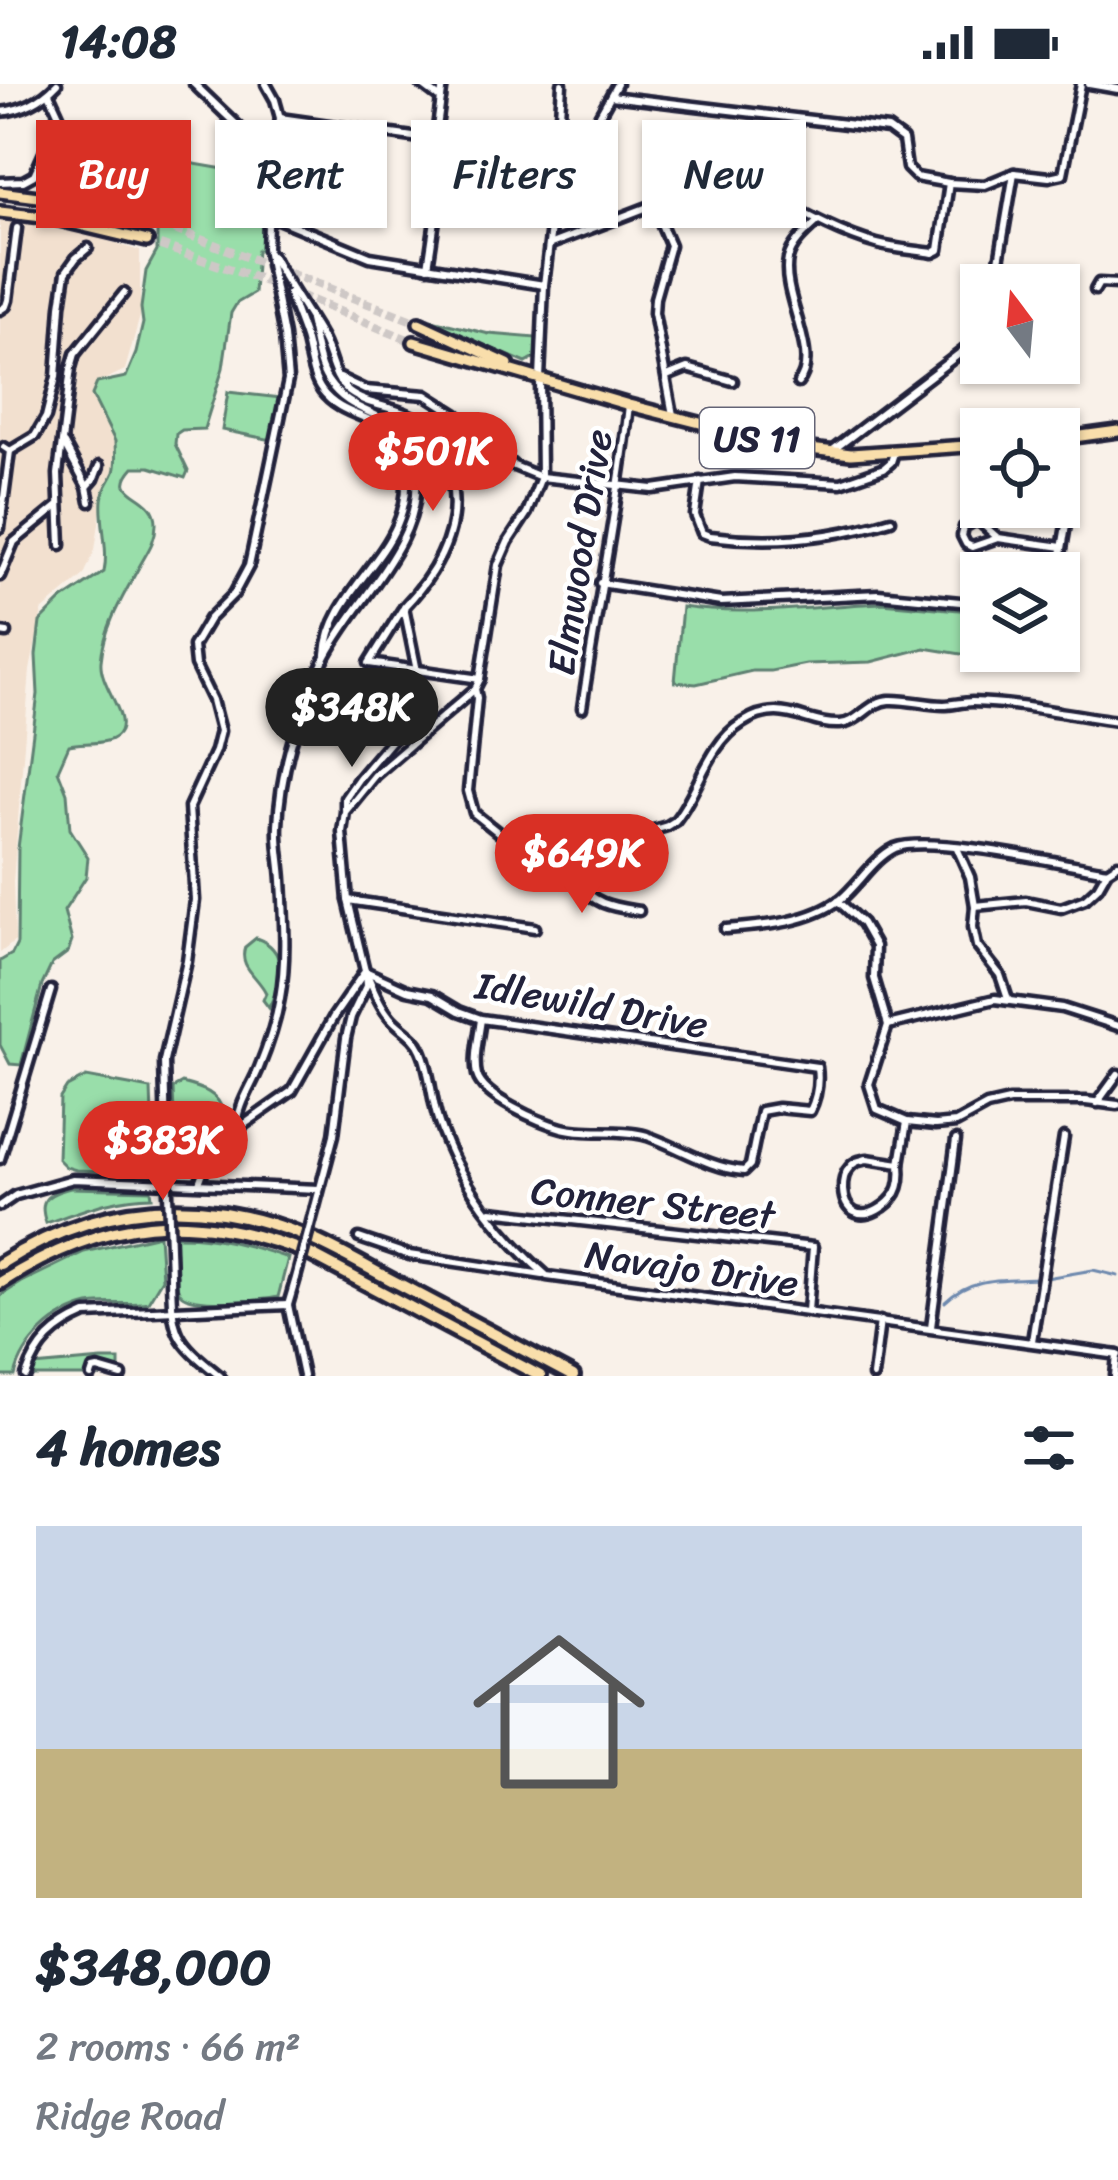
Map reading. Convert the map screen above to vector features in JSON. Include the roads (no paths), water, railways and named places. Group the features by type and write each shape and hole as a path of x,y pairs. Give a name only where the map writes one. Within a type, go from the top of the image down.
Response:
{"highway":[{"path":"0,1264 97,1219 172,1208 230,1213 310,1238 573,1376"},
{"path":"0,1282 83,1241 133,1226 177,1222 223,1227 306,1252 540,1376"}],"main road":[{"path":"0,192 36,196"},
{"path":"16,214 18,194"},
{"path":"0,212 51,218 147,241"},
{"name":"US 11","path":"419,323 540,379"},
{"name":"US 11","path":"414,342 794,447 894,452 960,447"},
{"path":"1080,436 1118,430"}],"street":[{"path":"0,112 17,110 57,84"},
{"path":"194,84 232,120"},
{"path":"266,84 280,118 411,137"},
{"path":"421,84 441,99"},
{"path":"437,120 443,84"},
{"path":"560,120 562,84"},
{"path":"597,120 617,84"},
{"path":"611,96 889,129 903,140 908,168 916,177 985,185 1014,173 1063,174 1085,84 1118,89"},
{"path":"0,182 23,182 34,175 60,117 49,93"},
{"path":"999,264 1014,173"},
{"path":"806,214 875,244 933,253 939,250 949,183"},
{"path":"549,244 642,209"},
{"path":"798,383 807,364 790,296 788,260 795,243 818,220"},
{"path":"220,1376 177,1336 172,1309 164,1061 187,961 195,900 189,807 220,731 195,665 193,646 209,619 234,594 249,566 288,380 268,228"},
{"path":"300,228 370,257 544,285"},
{"path":"428,267 434,228"},
{"path":"345,812 375,775 476,689 480,679 498,565 541,477 540,379 551,228"},
{"path":"663,228 670,245 655,313 673,415"},
{"path":"0,310 8,300 17,229"},
{"path":"0,528 7,449 35,436 46,417 56,377 66,272 88,248"},
{"path":"267,248 323,340 346,390 418,420 448,466 454,525 432,572 369,663 480,679"},
{"path":"284,280 322,391 347,412 389,432 401,452 406,475 407,491 392,538 360,578 329,634 325,658"},
{"path":"1095,290 1099,283 1118,284"},
{"path":"62,545 58,506 62,440 75,354 124,293"},
{"path":"237,1127 280,998 284,949 278,828 284,771 325,658 410,524 416,480 401,433 385,418 345,398 327,380 310,320"},
{"path":"830,452 960,353"},
{"path":"667,376 688,368 733,381"},
{"path":"337,376 364,390 426,395 514,466 541,477 657,489 735,476 841,483 884,468 894,452"},
{"path":"56,377 70,385"},
{"name":"Elmwood Drive","path":"581,708 620,485 629,405"},
{"path":"62,440 88,488 90,502"},
{"path":"88,488 99,466"},
{"path":"700,481 695,515 702,533 710,536 831,535 891,520"},
{"path":"0,576 14,542 58,506"},
{"path":"998,538 975,521 964,527 962,536 972,547 998,538 1062,547"},
{"path":"1061,552 1065,528"},
{"path":"600,583 721,602 878,594 960,602"},
{"path":"303,1376 288,1305 334,1136 351,1017 365,986 348,900 342,832 345,798 405,724 417,671 404,607"},
{"path":"476,689 467,791 474,813 520,846 563,857 668,826 683,811 711,757 730,733 766,714 790,712 846,723 881,701 891,700 943,705 976,702 1118,721"},
{"path":"725,929 786,922 838,902 896,848 922,844 1107,871"},
{"path":"957,848 970,877 977,946 1000,975 1009,1000"},
{"path":"563,857 595,900 639,911"},
{"path":"975,906 1026,902 1061,908 1085,899 1118,864"},
{"path":"348,900 535,928"},
{"path":"838,902 872,935 875,946 874,978 888,1025 869,1084 877,1109 907,1122 937,1125 956,1123 987,1106 1009,1101 1118,1105"},
{"path":"199,1183 212,1147 292,1091 365,971"},
{"name":"Idlewild Drive","path":"365,971 481,1019 818,1067 819,1078 811,1111 761,1111 750,1165 744,1172 736,1171 644,1135 563,1128 489,1094 478,1080 476,1063 481,1019"},
{"name":"Navajo Drive","path":"365,971 390,1018 415,1038 445,1140 487,1211 548,1276 1118,1355"},
{"path":"0,1159 51,990"},
{"path":"888,1025 995,999 1062,1008 1118,1026"},
{"path":"1097,1103 1118,1074"},
{"path":"901,1164 855,1162 843,1180 847,1204 866,1214 888,1203 898,1191 907,1122"},
{"path":"1032,1342 1064,1137"},
{"path":"931,1328 956,1140"},
{"path":"0,1206 16,1195 73,1179 319,1189"},
{"name":"Conner Street","path":"487,1211 813,1247 808,1312"},
{"path":"359,1238 409,1255 548,1276"},
{"path":"26,1376 48,1336 86,1314 288,1305"},
{"path":"872,1376 880,1321"},
{"path":"1115,1376 1118,1355"},
{"path":"92,1376 98,1369 122,1376 121,1364"}],"waterway":[{"path":"1046,1278 1093,1270 1118,1276"},
{"path":"945,1302 976,1284 1037,1278"}],"tunnel":[{"path":"171,228 419,323"},
{"path":"147,241 257,278 414,342"}]}
